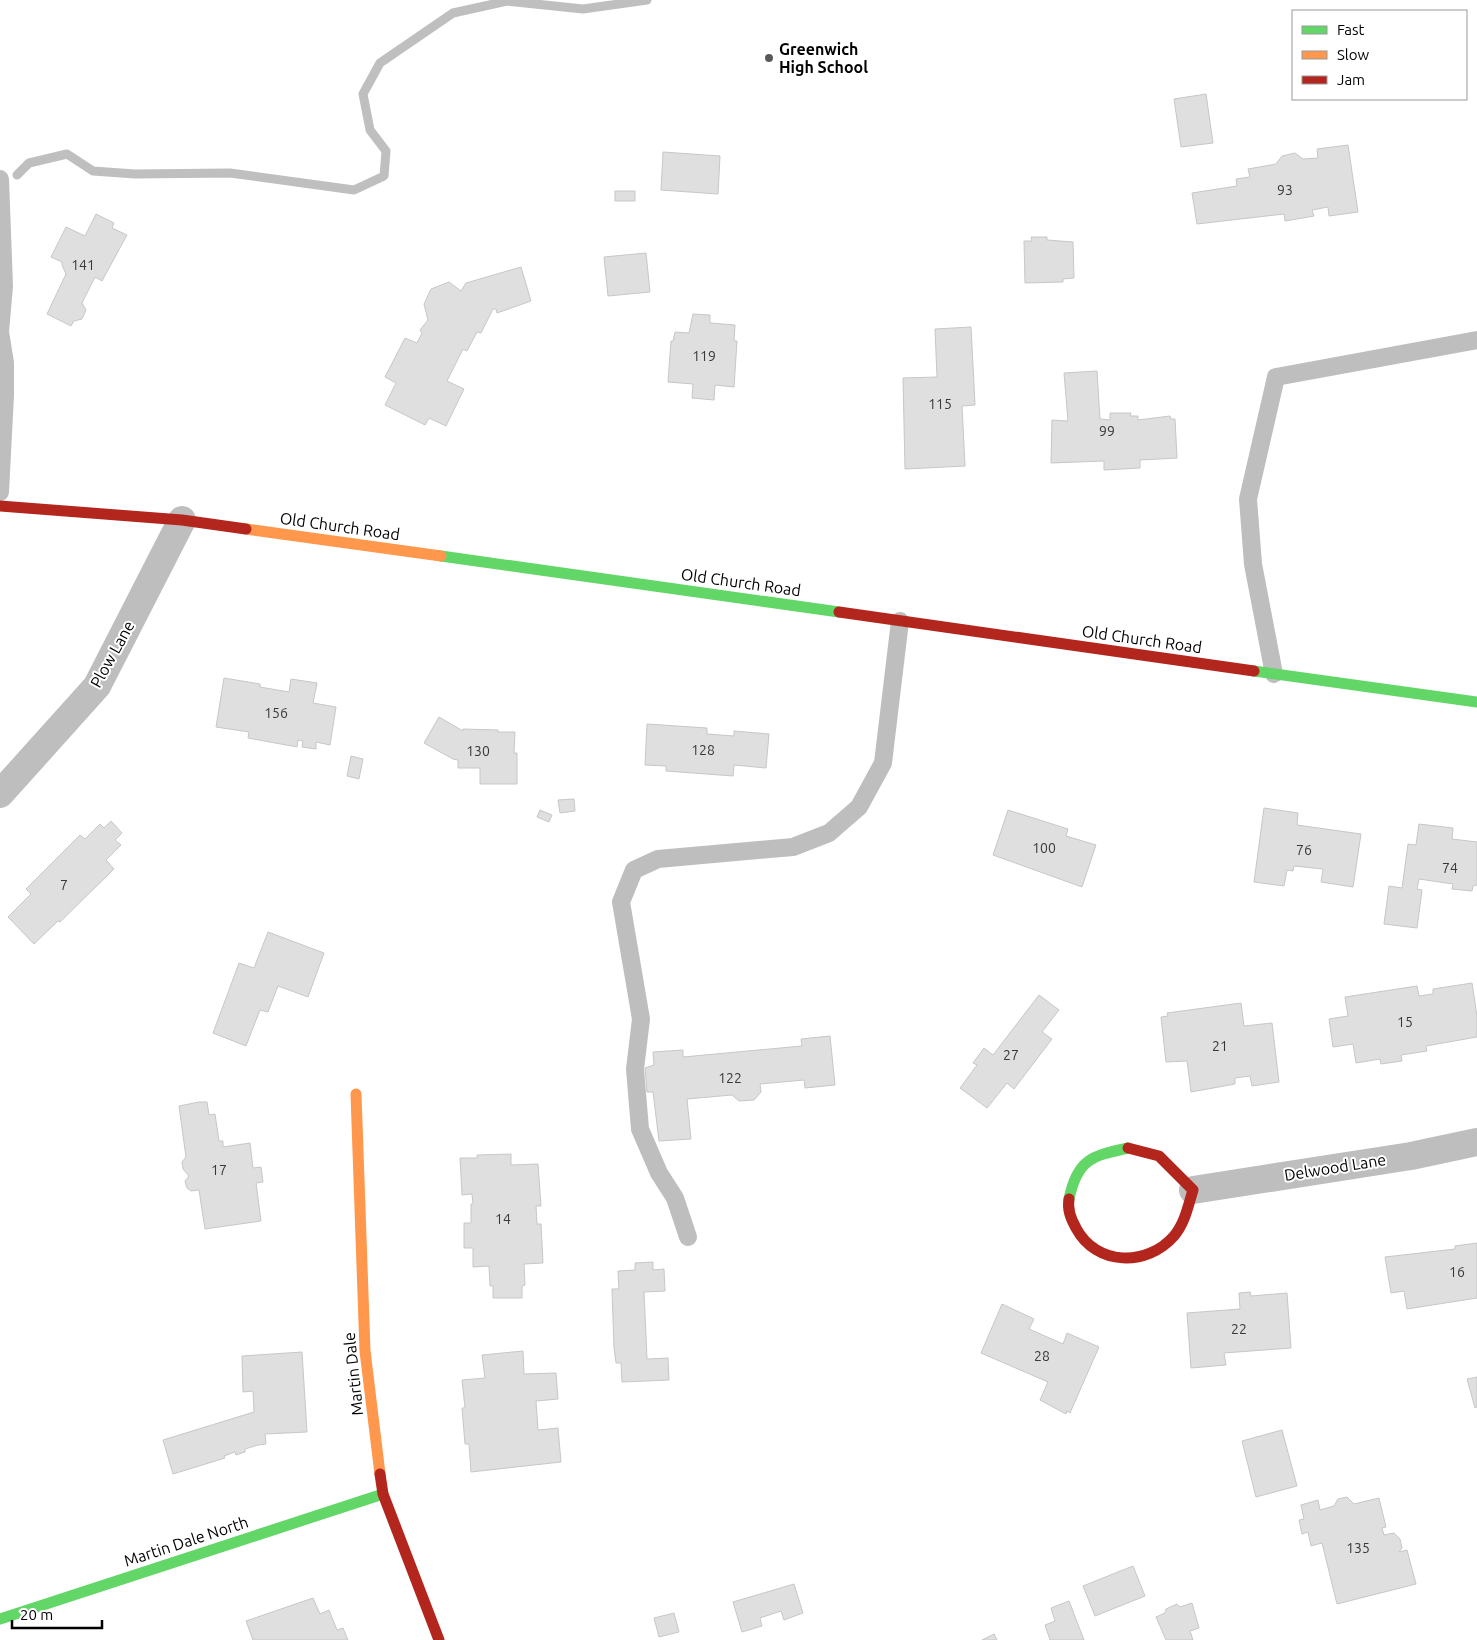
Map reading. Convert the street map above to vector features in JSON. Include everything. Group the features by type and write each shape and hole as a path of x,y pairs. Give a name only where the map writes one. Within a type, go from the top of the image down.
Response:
{"street":[{"name":"Old Church Road","path":"0,506 182,520 1477,702"},
{"name":"Plow Lane","path":"0,794 97,686 182,520"},
{"name":"Martin Dale","path":"356,1094 365,1351 383,1494 439,1640"},
{"name":"Delwood Lane","path":"1193,1190 1411,1156 1477,1142"},
{"path":"1128,1148 1159,1156 1193,1190 1184,1220 1172,1238 1150,1252 1125,1258 1097,1252 1082,1239 1068,1206 1077,1171 1104,1152 1128,1148"},
{"name":"Martin Dale North","path":"0,1619 383,1494"}],"lane":[{"path":"0,179 4,286 0,332 5,363 0,492"},
{"path":"1274,674 1253,564 1248,499 1276,377 1477,340"},
{"path":"688,1237 675,1198 659,1173 640,1129 635,1069 641,1019 622,902 634,870 658,859 793,848 829,833 859,807 883,763 900,621"}],"building":[{"path":"1206,94 1213,143 1181,147 1174,99"},
{"path":"1348,145 1358,212 1329,216 1328,207 1312,210 1314,216 1285,221 1284,214 1197,224 1192,193 1237,186 1236,179 1250,177 1248,169 1276,164 1282,156 1295,153 1303,159 1318,158 1317,149"},
{"path":"663,152 720,156 718,194 661,190"},
{"path":"615,191 635,191 635,201 615,201"},
{"path":"96,214 114,223 112,228 127,235 102,281 95,277 82,303 86,310 82,319 74,321 71,326 47,314 66,274 62,262 51,257 66,227 85,236"},
{"path":"1031,237 1047,237 1047,240 1073,242 1074,278 1063,279 1063,282 1025,283 1024,241 1032,241"},
{"path":"646,253 650,292 608,296 604,257"},
{"path":"521,267 531,301 497,313 496,309 493,309 481,333 477,332 467,351 463,349 447,381 464,389 446,426 429,418 425,425 385,405 396,383 385,377 405,338 417,343 422,333 420,330 428,320 424,304 431,289 449,282 461,291 466,283"},
{"path":"693,314 710,315 710,323 735,325 734,341 737,341 734,387 715,385 714,400 692,398 693,384 668,382 671,341 673,341 675,332 689,333"},
{"path":"971,327 975,405 962,406 965,466 905,469 903,378 937,377 935,329"},
{"path":"1097,371 1100,419 1110,420 1110,413 1131,413 1130,416 1138,416 1138,420 1170,416 1171,419 1175,419 1177,458 1140,460 1140,468 1104,470 1104,461 1051,463 1052,420 1068,421 1064,373"},
{"path":"224,678 260,684 260,687 289,692 291,679 317,683 313,703 336,707 330,745 316,742 316,749 302,747 303,741 298,740 297,747 248,738 249,732 216,727"},
{"path":"439,717 463,731 463,729 515,732 514,753 517,753 517,784 480,784 480,768 458,768 458,760 424,743"},
{"path":"647,724 707,728 707,734 734,736 734,731 769,734 766,768 734,765 733,776 666,771 666,766 645,765"},
{"path":"351,756 363,759 359,779 347,776"},
{"path":"574,799 575,811 560,813 558,800"},
{"path":"1264,808 1298,813 1297,825 1361,834 1353,887 1321,882 1323,869 1294,866 1293,871 1287,870 1284,886 1254,882"},
{"path":"540,810 552,815 549,822 537,817"},
{"path":"1008,810 1068,829 1066,836 1096,845 1082,887 993,855"},
{"path":"111,821 122,833 115,840 121,845 106,860 114,869 60,922 58,921 34,944 8,917 31,894 26,889 80,835 85,839 100,824 104,828"},
{"path":"1419,824 1453,828 1452,839 1477,842 1477,885 1473,886 1472,891 1452,889 1453,884 1419,879 1417,889 1422,890 1417,928 1384,924 1389,886 1402,888 1408,844 1416,845"},
{"path":"268,932 324,953 308,997 278,986 268,1012 260,1010 246,1046 213,1033 239,963 254,968"},
{"path":"1472,983 1477,1016 1477,1037 1426,1046 1427,1051 1401,1055 1402,1061 1381,1064 1380,1059 1356,1063 1353,1044 1333,1047 1329,1019 1348,1016 1345,997 1417,986 1419,996 1433,994 1433,989"},
{"path":"1039,995 1059,1010 1042,1032 1052,1039 1014,1089 1007,1083 987,1108 960,1088 977,1065 973,1063 984,1048 993,1055"},
{"path":"1241,1003 1244,1026 1272,1023 1279,1082 1252,1086 1250,1076 1235,1078 1235,1084 1191,1092 1187,1061 1166,1062 1161,1017 1168,1016 1167,1013"},
{"path":"830,1036 835,1085 805,1088 804,1080 760,1084 761,1092 754,1100 739,1101 732,1095 687,1099 691,1139 659,1141 653,1092 647,1092 645,1068 654,1065 653,1052 683,1050 683,1057 802,1046 801,1039"},
{"path":"207,1102 209,1115 215,1114 219,1141 223,1141 223,1147 250,1143 253,1168 261,1167 263,1182 256,1183 261,1221 205,1229 199,1190 191,1191 187,1188 185,1181 189,1176 183,1169 182,1162 186,1157 179,1106"},
{"path":"511,1154 511,1165 538,1164 541,1206 536,1206 537,1224 541,1224 543,1263 524,1264 525,1285 522,1286 522,1298 493,1298 489,1266 473,1267 473,1248 464,1248 464,1223 471,1223 471,1204 473,1204 472,1194 462,1195 460,1158 477,1158 477,1155"},
{"path":"1477,1243 1477,1298 1407,1309 1404,1291 1391,1293 1385,1257 1455,1249 1455,1246"},
{"path":"653,1262 653,1270 664,1269 665,1291 644,1292 647,1359 668,1358 669,1380 622,1382 621,1363 616,1363 614,1348 612,1289 619,1289 618,1271 635,1270 635,1263"},
{"path":"1250,1292 1251,1296 1287,1293 1291,1348 1224,1353 1226,1365 1191,1368 1187,1313 1240,1309 1239,1293"},
{"path":"1002,1304 1034,1319 1029,1329 1063,1344 1067,1333 1099,1347 1070,1413 1067,1411 1066,1414 1040,1400 1048,1382 981,1353"},
{"path":"523,1351 524,1374 556,1373 558,1399 536,1401 538,1430 558,1428 561,1462 471,1472 469,1444 465,1444 462,1408 465,1408 462,1380 485,1378 482,1355"},
{"path":"302,1352 307,1432 265,1434 266,1444 245,1449 245,1452 236,1455 235,1452 224,1456 225,1458 173,1474 163,1440 254,1412 253,1391 243,1392 242,1356"},
{"path":"1477,1377 1477,1407 1475,1408 1467,1379"},
{"path":"1282,1430 1297,1486 1256,1497 1242,1441"},
{"path":"1347,1497 1354,1504 1379,1498 1386,1527 1382,1528 1384,1535 1394,1533 1400,1539 1402,1548 1399,1552 1407,1550 1416,1584 1337,1604 1322,1543 1311,1546 1308,1532 1302,1534 1299,1520 1304,1519 1301,1505 1318,1500 1320,1510 1334,1506 1338,1499"},
{"path":"1133,1566 1145,1596 1095,1616 1083,1586"},
{"path":"794,1584 803,1613 784,1620 781,1611 760,1618 762,1626 742,1632 733,1602"},
{"path":"313,1598 320,1614 329,1610 337,1630 343,1628 348,1640 253,1640 246,1621"},
{"path":"1069,1601 1084,1640 1050,1640 1045,1625 1055,1621 1051,1608"},
{"path":"1192,1603 1199,1628 1190,1631 1193,1640 1166,1640 1156,1617 1165,1613 1166,1609 1177,1604 1180,1607"},
{"path":"674,1613 679,1632 659,1637 654,1618"},
{"path":"994,1634 997,1640 982,1640"}],"waterway":[{"path":"17,175 29,163 67,154 93,171 135,174 230,173 354,190 384,176 386,151 370,130 363,94 380,63 453,13 507,1 583,9 647,0"}],"traffic: fast":[{"path":"441,556 839,612"},
{"path":"1254,671 1477,702"},
{"path":"1069,1199 1072,1186 1081,1168 1095,1157 1128,1148"},
{"path":"0,1619 383,1494"}],"traffic: slow":[{"path":"246,529 441,556"},
{"path":"356,1094 365,1351 380,1474"}],"traffic: jam":[{"path":"0,506 182,520 246,529"},
{"path":"839,612 1254,671"},
{"path":"1069,1199 1069,1211 1074,1225 1085,1241 1096,1250 1122,1258 1150,1253 1163,1246 1181,1226 1193,1190 1159,1156 1128,1148"},
{"path":"380,1474 383,1494 439,1640"}],"place":[{"name":"Greenwich High School","path":"769,58"}]}
